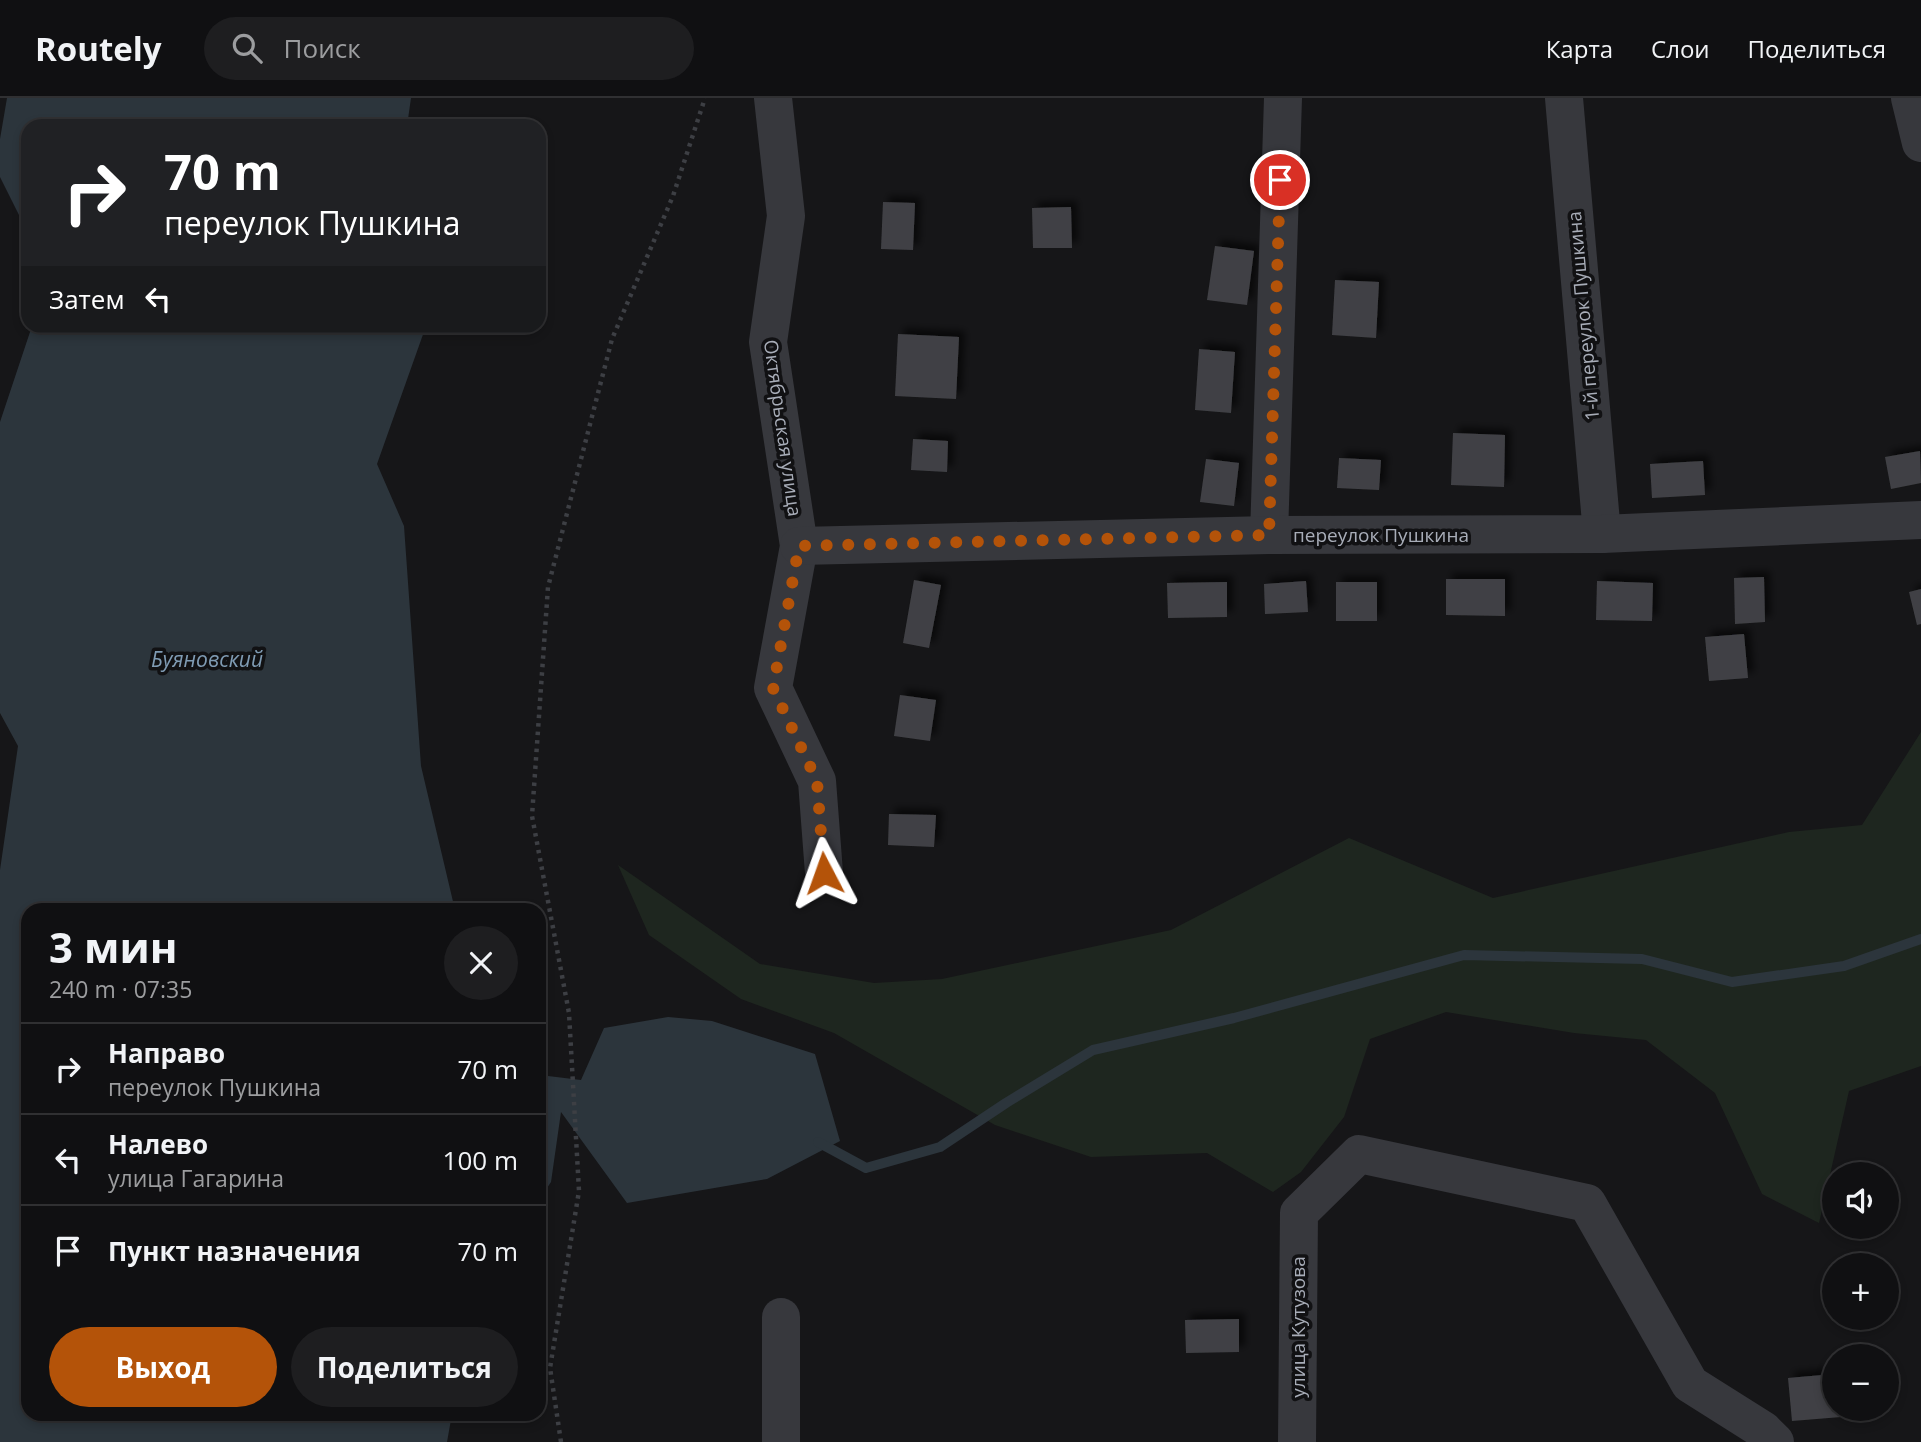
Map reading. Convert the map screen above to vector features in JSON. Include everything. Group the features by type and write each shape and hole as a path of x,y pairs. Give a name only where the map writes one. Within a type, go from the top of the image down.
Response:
{"street":[{"name":"Октябрьская улица","path":"773,98 786,216 768,342 799,546 773,688 817,781 824,873"},
{"path":"1269,535 1283,98"},
{"name":"1-й переулок Пушкина","path":"1564,98 1602,534"},
{"path":"1910,98 1921,143"},
{"name":"переулок Пушкина","path":"799,546 1269,535 1602,534 1921,520"},
{"name":"улица Кутузова","path":"1297,1442 1299,1213 1360,1154 1587,1203 1690,1384 1763,1430 1775,1442"},
{"path":"781,1317 781,1442"}],"path":[{"path":"561,1442 550,1368 579,1191 569,1013 532,816 548,587 612,339 673,196 705,98"}],"shaded area":[{"path":"1921,732 1921,1066 1849,1091 1833,1162 1822,1162 1822,1210 1819,1223 1762,1194 1715,1093 1646,1040 1574,1033 1446,1012 1370,1039 1344,1117 1301,1172 1273,1192 1207,1153 1091,1157 995,1125 834,1033 741,999 649,935 618,865 760,964 874,983 942,979 1171,930 1349,838 1493,898 1789,832 1862,825"}],"water":[{"path":"7,98 411,98 408,119 21,119 21,219 0,177 0,139"},
{"name":"Буяновский","path":"30,333 424,333 377,464 404,526 421,766 453,903 21,903 21,1421 451,1421 447,1442 0,1442 0,870 18,746 0,713 0,422"},
{"path":"668,1017 712,1021 815,1054 840,1141 767,1179 627,1203 561,1112 551,1182 546,1190 546,1072 548,1076 581,1080 604,1028"}],"building":[{"path":"883,202 915,203 913,250 881,249"},
{"path":"1071,207 1072,248 1033,248 1032,208"},
{"path":"1215,246 1254,251 1247,305 1207,300"},
{"path":"1335,280 1379,282 1376,338 1332,335"},
{"path":"898,334 959,337 956,399 895,396"},
{"path":"1199,349 1235,352 1231,413 1195,410"},
{"path":"1453,433 1505,435 1504,487 1451,485"},
{"path":"913,439 948,441 947,472 911,470"},
{"path":"1920,451 1921,483 1891,489 1885,457"},
{"path":"1339,458 1381,460 1379,490 1337,488"},
{"path":"1206,459 1239,463 1234,506 1200,502"},
{"path":"1703,461 1705,495 1652,498 1650,464"},
{"path":"1764,577 1765,622 1735,624 1734,578"},
{"path":"1446,579 1505,579 1505,616 1446,615"},
{"path":"914,580 941,585 929,648 903,643"},
{"path":"1306,581 1308,612 1265,614 1264,584"},
{"path":"1597,581 1653,583 1652,621 1596,620"},
{"path":"1227,582 1227,617 1168,618 1167,583"},
{"path":"1336,582 1377,582 1377,621 1336,621"},
{"path":"1921,589 1921,624 1917,625 1909,592"},
{"path":"1744,634 1748,678 1709,681 1705,637"},
{"path":"900,695 936,700 930,741 894,736"},
{"path":"889,814 936,815 934,847 888,845"},
{"path":"1239,1319 1239,1352 1186,1353 1185,1320"},
{"path":"1822,1375 1822,1419 1792,1421 1788,1378"}],"waterway":[{"path":"818,1142 866,1168 940,1147 1093,1050 1234,1018 1464,955 1642,959 1732,982 1844,966 1921,939"}],"route":[{"path":"824,873 817,781 773,688 799,546 1269,535 1280,180"}]}
